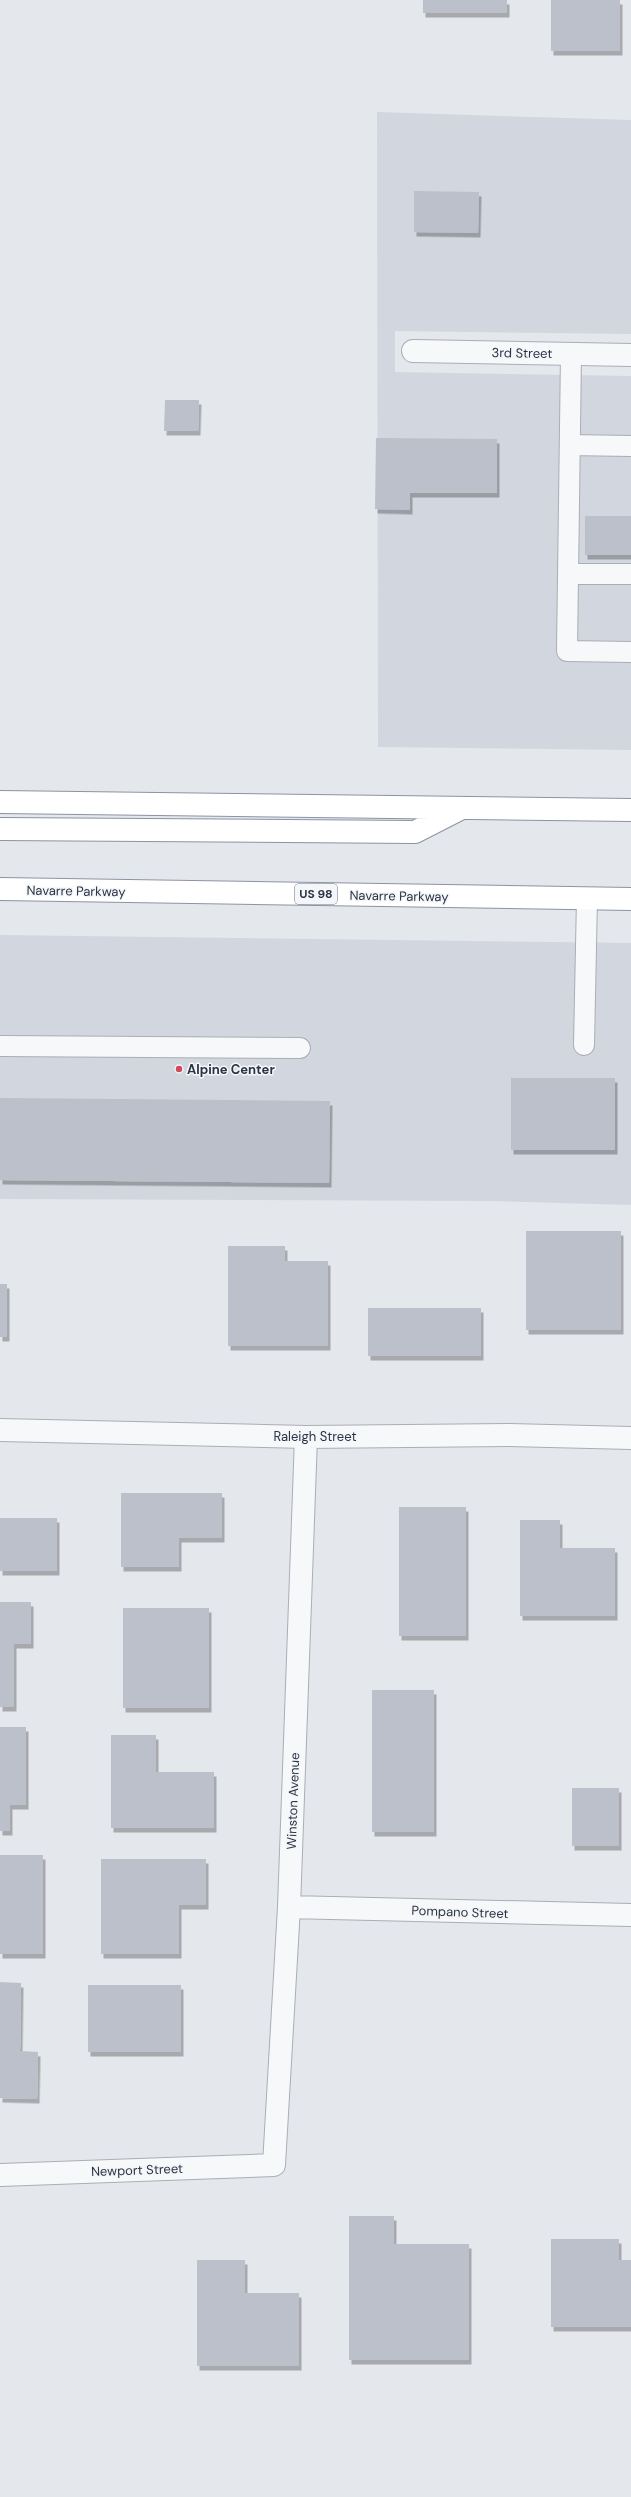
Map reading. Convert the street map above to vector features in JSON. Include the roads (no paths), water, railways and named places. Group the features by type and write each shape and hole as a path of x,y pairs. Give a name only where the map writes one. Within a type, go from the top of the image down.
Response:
{"highway":[{"path":"0,802 631,810"},
{"path":"0,828 415,832 463,807"},
{"name":"Navarre Parkway","path":"0,889 631,899"}],"street":[{"name":"3rd Street","path":"413,351 631,355"},
{"name":"Raleigh Street","path":"0,1430 306,1437 509,1435 631,1438"},
{"name":"Winston Avenue","path":"274,2165 289,1907 306,1437"},
{"name":"Pompano Street","path":"289,1907 631,1914"},
{"name":"Newport Street","path":"0,2175 274,2165"}],"lane":[{"path":"571,354 567,651 631,652"},
{"path":"570,445 631,446"},
{"path":"568,574 631,574"},
{"path":"584,1045 587,898"},
{"path":"0,1046 300,1048"}],"place":[{"name":"Alpine Center","path":"179,1069"}]}
